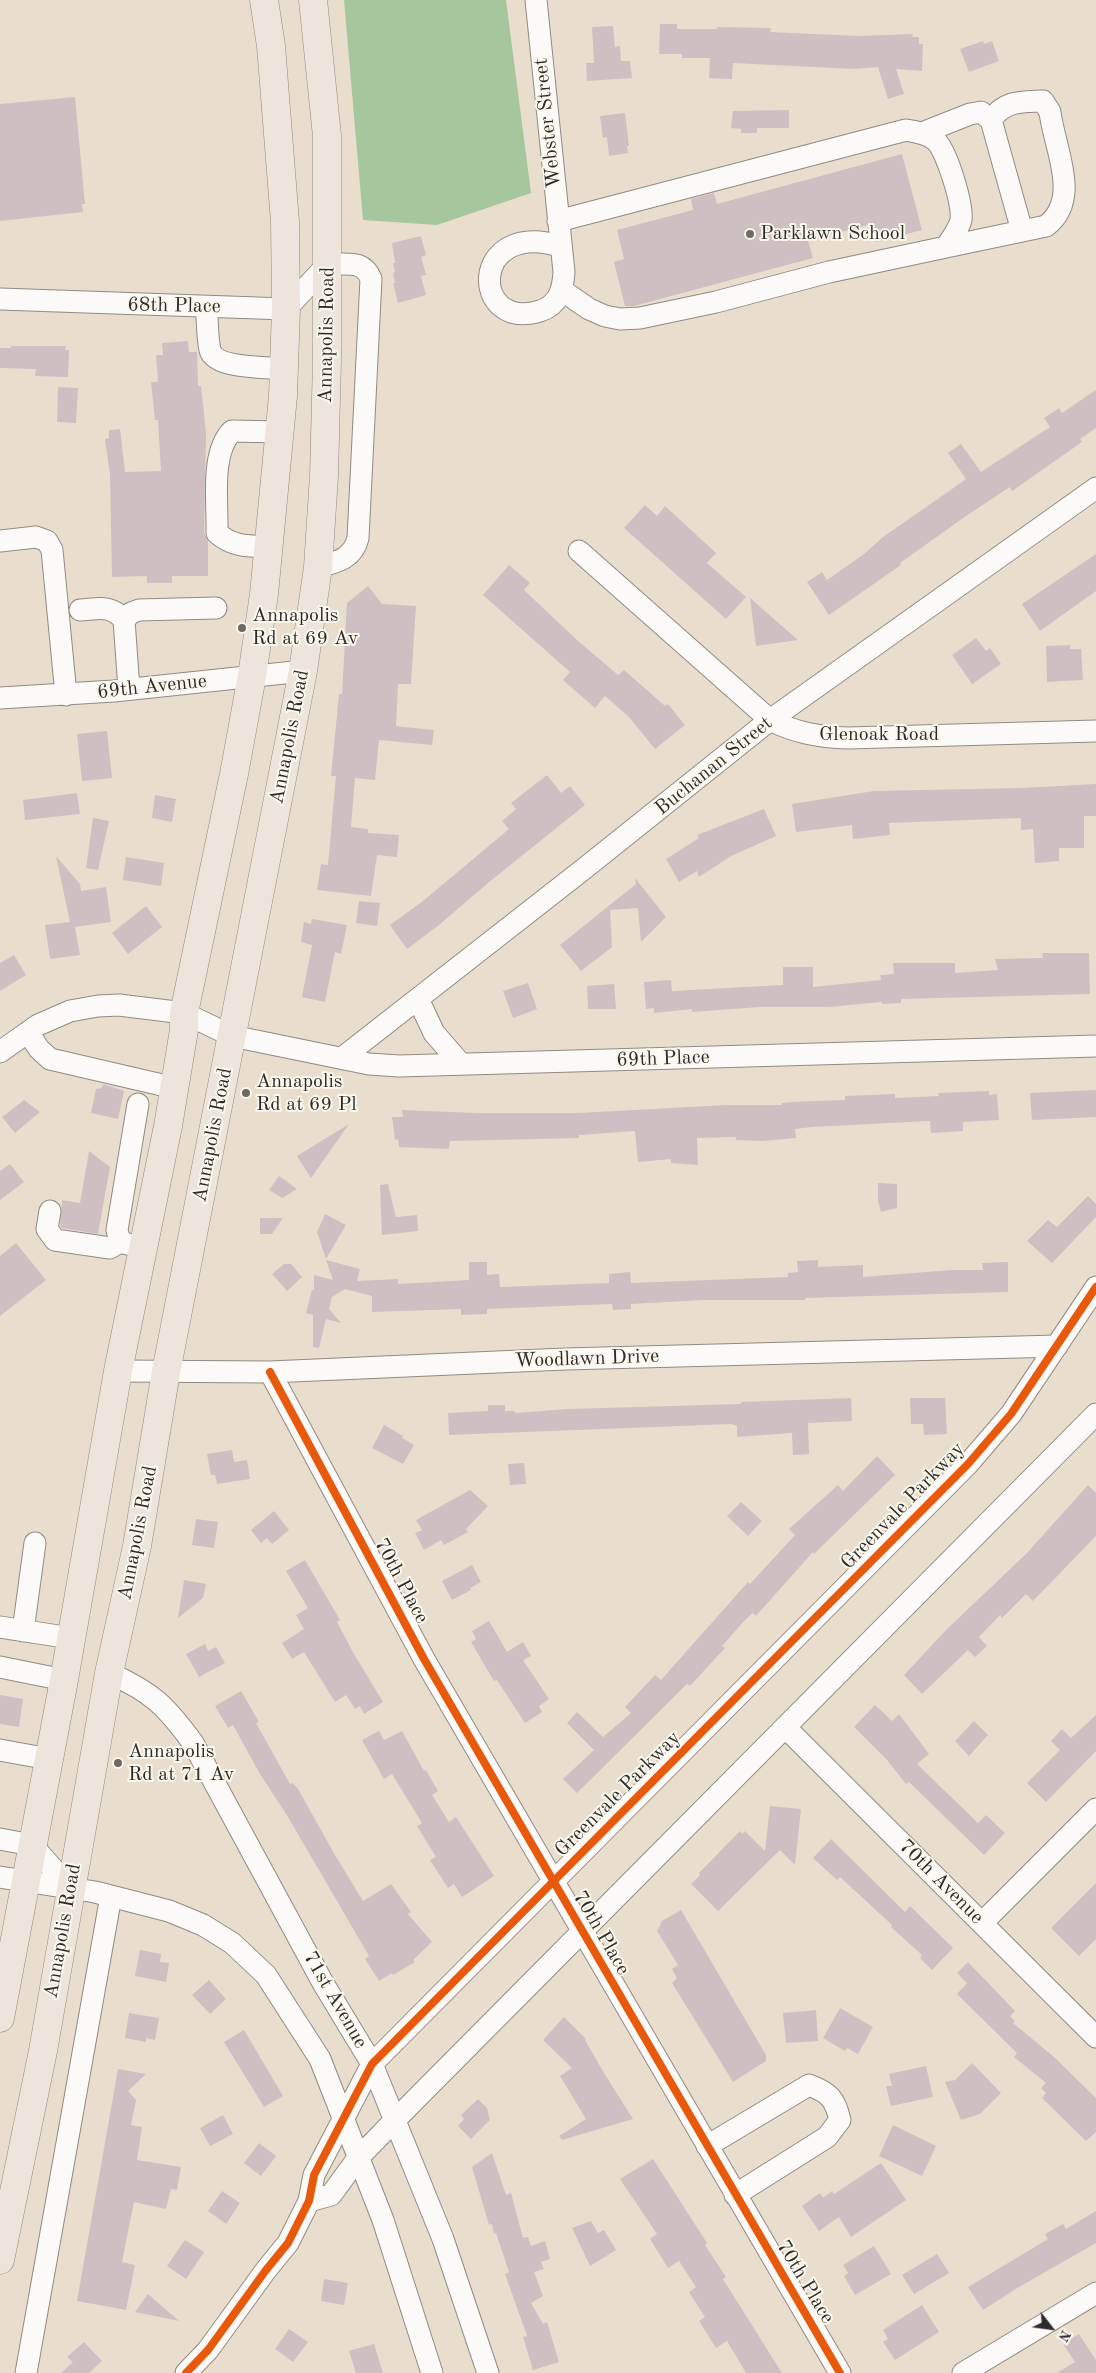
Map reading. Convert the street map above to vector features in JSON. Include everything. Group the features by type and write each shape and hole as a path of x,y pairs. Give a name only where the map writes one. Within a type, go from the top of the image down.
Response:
{"main road":[{"name":"Annapolis Road","path":"0,2018 13,1879 32,1845 49,1759 118,1371 132,1245 162,1153 175,1088 184,1030 184,1013 252,676 269,547 280,432 286,308 285,214 271,46 264,0"},
{"name":"Annapolis Road","path":"0,2260 43,2052 70,1888 110,1673 137,1546 166,1372 303,671 318,567 324,476 328,264 327,136 313,0"}],"street":[{"name":"Webster Street","path":"536,0 560,246"},
{"path":"562,291 605,316 620,319 640,318 716,302 829,272 1046,226 1057,218 1063,205 1064,188 1062,168 1050,112 1043,101 1016,103 999,108 991,120"},
{"path":"922,133 970,114 981,112 991,120 1022,231"},
{"path":"558,221 906,130 922,133 935,140 943,150 961,207 960,221 946,247"},
{"path":"542,240 560,246 564,272 562,291 555,302 545,309 530,314 514,312 499,305 491,293 488,279 494,262 505,249 524,241 542,240"},
{"path":"286,308 328,264 361,265 367,269 371,279 358,538 355,548 348,557 318,567"},
{"name":"68th Place","path":"0,299 206,307 286,308"},
{"path":"206,307 210,352 218,360 228,364 283,368"},
{"path":"269,547 240,546 228,542 217,533 218,456 225,438 232,431 280,432"},
{"name":"Buchanan Street","path":"342,1058 770,720 1096,488"},
{"path":"0,541 36,538 47,541 52,550 66,695"},
{"name":"Glenoak Road","path":"579,550 770,720 794,732 820,737 848,738 1096,731"},
{"path":"124,620 139,610 216,608"},
{"path":"80,610 106,609 117,611 124,620 129,689"},
{"name":"69th Avenue","path":"0,698 66,695 303,671"},
{"path":"418,999 434,1033 461,1064"},
{"name":"69th Place","path":"0,1052 38,1026 70,1011 119,1004 184,1013 232,1036 392,1066 1096,1046"},
{"path":"28,1032 39,1049 50,1059 175,1088"},
{"path":"132,1245 117,1230 138,1104"},
{"path":"130,1148 162,1153"},
{"path":"50,1211 47,1229 55,1240 110,1248 132,1245"},
{"name":"Greenvale Parkway","path":"186,2373 208,2350 288,2243 309,2201 314,2175 372,2064 725,1711 968,1464 1011,1414 1096,1287"},
{"name":"Woodlawn Drive","path":"118,1371 270,1372 565,1359 1057,1346"},
{"name":"70th Place","path":"270,1372 424,1659 552,1882 840,2373"},
{"path":"309,2201 331,2195 358,2158 395,2120 1096,1414"},
{"path":"23,1631 35,1543"},
{"path":"0,1627 71,1638"},
{"path":"0,1667 64,1680"},
{"name":"71st Avenue","path":"110,1673 150,1694 175,1719 193,1743 323,1983 372,2064 443,2239 488,2373"},
{"name":"70th Avenue","path":"785,1727 1096,2037"},
{"path":"0,1750 49,1759"},
{"path":"982,1924 1096,1809"},
{"path":"0,1839 32,1845 70,1888"},
{"path":"13,1879 111,1896 169,1911 203,1925 232,1943 266,1976 320,2059 383,2220 432,2373"},
{"path":"26,2373 111,1896"},
{"path":"707,2146 809,2085 824,2090 836,2103 840,2120 827,2137 735,2195"},
{"path":"963,2373 1096,2293"}],"green space":[{"path":"344,0 506,0 531,193 437,225 363,220"}],"building":[{"path":"660,24 677,24 677,29 717,29 717,27 771,28 770,32 858,36 913,34 912,37 919,37 919,44 923,44 922,71 896,69 904,94 888,99 878,67 853,69 733,63 732,79 709,78 710,58 682,58 682,54 659,54"},
{"path":"613,26 615,47 620,46 621,61 630,61 632,78 587,81 586,63 594,63 592,27"},
{"path":"983,41 984,44 992,41 999,61 969,72 960,49"},
{"path":"75,97 85,204 82,204 83,212 0,221 0,104"},
{"path":"789,110 789,128 757,128 757,133 741,133 741,129 731,128 733,111"},
{"path":"625,113 629,146 627,146 628,153 609,156 607,137 603,138 600,116"},
{"path":"902,154 922,230 876,242 871,224 808,241 813,258 634,306 625,306 614,262 624,259 617,230 693,210 691,199 714,193 717,204"},
{"path":"421,236 426,255 421,257 426,275 421,276 426,295 398,303 393,283 395,283 393,273 395,272 393,263 395,263 392,243"},
{"path":"188,341 189,352 197,352 198,386 201,386 206,433 204,533 208,541 208,576 172,576 172,583 147,583 147,576 112,577 110,475 105,439 109,438 109,430 120,429 125,472 161,471 158,420 155,420 151,382 158,382 156,355 163,355 162,343"},
{"path":"11,346 66,346 65,350 69,350 68,377 35,376 36,369 0,368 0,348 11,348"},
{"path":"58,387 78,388 76,423 57,422"},
{"path":"1096,390 1096,428 1080,439 1082,442 1012,491 1010,487 966,516 900,563 901,565 829,615 807,582 822,572 827,580 864,554 883,537 966,479 948,453 961,444 981,472 1050,427 1044,418 1059,408 1062,413"},
{"path":"645,505 657,516 665,506 716,553 707,563 746,597 726,619 624,528"},
{"path":"1096,554 1096,591 1040,631 1022,604"},
{"path":"509,565 530,583 524,590 577,640 618,675 624,670 665,706 668,704 685,725 655,749 629,717 605,696 595,708 563,680 570,672 483,595"},
{"path":"368,586 382,604 416,606 411,684 398,684 396,726 434,730 432,745 379,740 375,780 355,778 351,827 368,829 368,833 399,835 397,857 377,855 371,896 317,890 321,864 328,865 336,776 331,776 339,694 342,694 347,603"},
{"path":"750,598 798,640 756,646"},
{"path":"976,638 986,651 990,648 1001,664 972,684 952,655"},
{"path":"1070,645 1070,649 1081,649 1083,680 1047,682 1046,646"},
{"path":"107,731 112,778 82,781 77,734"},
{"path":"547,775 561,793 570,786 585,805 407,949 390,925 423,901 509,829 502,821 516,809 511,803"},
{"path":"1096,784 1096,816 1084,816 1084,848 1059,848 1059,861 1035,863 1033,829 1021,830 1021,818 889,823 890,835 853,839 852,825 796,832 792,804 874,791 1021,788"},
{"path":"77,793 80,814 25,820 23,800"},
{"path":"155,795 176,799 172,822 152,818"},
{"path":"764,809 776,836 731,856 699,877 697,871 679,882 666,859 699,838 697,835"},
{"path":"93,818 109,821 98,870 86,868"},
{"path":"56,856 80,884 81,891 106,887 111,922 75,927 80,955 50,959 45,925 70,922"},
{"path":"126,857 164,863 161,886 123,880"},
{"path":"635,878 666,917 641,942 638,908 610,910 612,947 581,971 560,945 636,884"},
{"path":"359,901 380,903 377,926 356,923"},
{"path":"146,906 162,927 128,954 112,933"},
{"path":"312,919 347,925 341,954 335,952 325,1002 302,997 312,945 301,942 304,922 311,924"},
{"path":"1042,953 1089,953 1090,994 901,999 901,1003 882,1004 882,1002 829,1007 760,1007 692,1012 692,1009 654,1013 654,1008 646,1009 644,982 671,980 672,991 783,985 783,967 813,967 813,987 881,980 880,975 894,974 893,963 955,963 955,973 998,970 995,959 1043,958"},
{"path":"14,955 26,975 0,991 0,963"},
{"path":"528,983 537,1009 513,1018 503,991"},
{"path":"614,984 616,1009 588,1009 587,986"},
{"path":"103,1084 124,1091 118,1119 91,1113 96,1089 102,1088"},
{"path":"1096,1090 1096,1117 1032,1120 1030,1093"},
{"path":"989,1091 989,1095 997,1094 999,1120 963,1122 963,1131 931,1133 930,1121 795,1129 796,1138 763,1141 736,1140 736,1137 697,1138 698,1165 671,1163 671,1159 638,1162 635,1131 579,1135 579,1138 450,1141 449,1149 399,1147 398,1139 395,1140 392,1117 403,1117 402,1110 476,1113 578,1113 726,1105 782,1105 782,1103 791,1102 845,1100 845,1096 895,1094 895,1098 939,1096 938,1093"},
{"path":"24,1100 40,1112 15,1133 2,1117"},
{"path":"349,1124 311,1178 297,1156"},
{"path":"89,1151 110,1167 98,1234 62,1228 60,1226 62,1200 80,1203"},
{"path":"10,1164 24,1182 0,1200 0,1171"},
{"path":"279,1176 297,1189 282,1198 269,1190"},
{"path":"878,1183 897,1184 897,1208 881,1212 878,1201"},
{"path":"388,1184 396,1217 417,1215 418,1231 382,1235 380,1185"},
{"path":"1088,1196 1096,1204 1096,1217 1052,1263 1027,1241 1048,1220 1057,1227"},
{"path":"325,1214 346,1225 326,1259 317,1232"},
{"path":"260,1218 283,1218 272,1234 260,1234"},
{"path":"16,1243 46,1280 0,1316 0,1256"},
{"path":"326,1260 360,1269 357,1281 398,1279 398,1284 469,1280 469,1262 487,1262 487,1275 499,1274 500,1287 609,1283 609,1274 630,1272 631,1283 788,1277 788,1273 798,1272 797,1261 818,1260 818,1267 863,1265 863,1277 951,1270 983,1270 982,1263 1008,1262 1008,1292 805,1298 805,1300 703,1300 631,1304 631,1309 613,1310 612,1304 487,1309 487,1314 461,1315 461,1309 372,1312 372,1296 345,1289 332,1297 329,1309 341,1323 326,1319 319,1348 313,1347 313,1315 306,1313 312,1289 314,1291 314,1275 333,1280"},
{"path":"284,1264 291,1264 302,1277 287,1291 272,1274"},
{"path":"851,1398 852,1421 808,1423 809,1454 793,1455 792,1433 737,1437 737,1426 731,1424 449,1435 448,1413 488,1411 488,1405 505,1405 505,1411 515,1411 515,1413 568,1409 741,1404 741,1402"},
{"path":"910,1398 945,1398 947,1434 924,1435 923,1424 911,1424"},
{"path":"384,1425 414,1445 403,1464 372,1448"},
{"path":"232,1450 234,1462 247,1460 250,1479 217,1484 215,1475 211,1475 207,1454"},
{"path":"877,1456 895,1475 814,1554 813,1552 756,1616 753,1613 746,1619 722,1646 725,1648 690,1686 687,1684 577,1793 563,1779 594,1750 567,1723 577,1712 603,1737 631,1713 625,1707 655,1675 661,1680 748,1582 750,1584 795,1535 789,1529 838,1485 843,1491"},
{"path":"524,1463 526,1484 510,1485 508,1464"},
{"path":"1088,1485 1096,1493 1096,1536 1033,1601 1026,1594 1002,1618 1000,1615 979,1637 987,1646 975,1657 968,1650 922,1694 904,1675 947,1629 1027,1553"},
{"path":"470,1490 488,1506 466,1529 468,1532 444,1545 441,1540 424,1550 415,1533 422,1530 416,1520"},
{"path":"741,1502 762,1521 748,1536 727,1516"},
{"path":"274,1511 289,1530 272,1544 267,1538 261,1543 251,1530"},
{"path":"196,1519 218,1522 214,1548 192,1545"},
{"path":"305,1560 340,1620 337,1622 354,1654 383,1702 364,1714 360,1706 355,1709 346,1695 335,1702 304,1652 292,1659 282,1643 304,1629 296,1615 308,1608 286,1571"},
{"path":"472,1565 481,1582 470,1588 471,1590 452,1600 442,1581"},
{"path":"184,1580 206,1584 203,1598 178,1618"},
{"path":"489,1621 507,1652 523,1642 531,1656 523,1660 549,1699 539,1706 542,1712 525,1723 497,1680 494,1681 471,1642 476,1639 472,1631"},
{"path":"205,1644 208,1651 216,1647 225,1663 199,1677 186,1654"},
{"path":"241,1691 259,1722 256,1723 290,1784 293,1783 298,1789 363,1901 391,1884 411,1912 408,1914 432,1942 413,1960 415,1962 393,1975 392,1973 379,1981 365,1959 369,1956 288,1817 260,1774 233,1725 228,1728 215,1706"},
{"path":"0,1695 23,1699 19,1727 0,1724"},
{"path":"875,1705 892,1721 899,1714 929,1754 917,1764 978,1823 986,1815 1005,1833 984,1855 909,1782 906,1784 887,1760 854,1727"},
{"path":"1096,1715 1096,1751 1046,1802 1027,1783 1060,1750 1051,1741 1062,1729 1071,1738"},
{"path":"974,1721 988,1735 969,1756 955,1741"},
{"path":"379,1731 384,1740 402,1731 424,1771 426,1770 438,1791 432,1795 449,1822 456,1817 494,1876 462,1897 454,1884 448,1888 430,1860 436,1857 417,1826 422,1823 392,1774 384,1779 362,1740"},
{"path":"770,1806 801,1809 795,1865 780,1850 718,1911 691,1884 700,1875 699,1873 740,1831 742,1834 745,1831 765,1851"},
{"path":"831,1839 905,1912 910,1906 953,1948 932,1970 920,1958 922,1955 891,1927 892,1925 840,1877 837,1880 813,1858"},
{"path":"1096,1883 1096,1939 1079,1956 1051,1928"},
{"path":"681,1910 766,2055 766,2061 733,2082 672,1983 677,1978 672,1969 678,1965 657,1931 662,1921"},
{"path":"140,1950 161,1954 160,1962 169,1963 166,1982 135,1976"},
{"path":"968,1962 1015,2011 1010,2016 1015,2021 1013,2023 1054,2057 1096,2098 1096,2132 1086,2141 1042,2098 1046,2093 1041,2088 1046,2083 1014,2057 1017,2053 957,1994 967,1983 957,1973"},
{"path":"209,1980 226,1999 210,2014 192,1995"},
{"path":"840,2008 873,2027 858,2054 847,2048 845,2051 823,2038"},
{"path":"816,2010 818,2041 786,2043 783,2013"},
{"path":"129,2013 159,2018 155,2040 146,2038 146,2042 125,2038"},
{"path":"564,2017 586,2039 604,2073 633,2119 562,2140 559,2136 586,2119 560,2076 572,2068 543,2040"},
{"path":"244,2030 283,2096 264,2107 224,2042"},
{"path":"972,2063 1001,2093 980,2114 961,2120 945,2082 955,2080"},
{"path":"926,2066 933,2097 891,2106 886,2086 892,2086 889,2074"},
{"path":"118,2069 146,2074 128,2091 136,2100 131,2125 142,2127 137,2160 181,2167 177,2190 171,2189 166,2209 134,2202 122,2262 135,2265 126,2310 77,2301"},
{"path":"478,2099 487,2108 490,2120 471,2139 458,2126 464,2119 461,2115"},
{"path":"223,2115 233,2134 210,2146 200,2128"},
{"path":"893,2125 936,2146 922,2176 879,2156"},
{"path":"259,2143 276,2156 261,2176 244,2163"},
{"path":"492,2153 506,2195 511,2193 523,2238 528,2237 531,2246 545,2241 550,2259 541,2262 544,2269 534,2272 543,2296 531,2303 543,2324 547,2322 559,2362 533,2370 523,2337 527,2336 505,2274 509,2272 496,2233 494,2234 492,2224 489,2225 472,2167"},
{"path":"653,2159 707,2243 705,2245 726,2277 723,2279 782,2373 746,2373 727,2341 716,2348 699,2321 705,2317 689,2292 696,2287 679,2261 668,2268 650,2239 657,2234 620,2179"},
{"path":"881,2163 906,2200 851,2237 839,2217 819,2231 802,2206 820,2193 823,2198 832,2191 834,2194"},
{"path":"222,2191 240,2203 226,2224 208,2211"},
{"path":"1096,2211 1096,2243 983,2310 968,2287 1048,2239 1045,2234 1063,2224 1066,2229"},
{"path":"591,2221 598,2233 604,2230 616,2250 590,2266 572,2228"},
{"path":"185,2240 204,2252 186,2279 167,2266"},
{"path":"874,2246 891,2274 855,2295 844,2276 848,2273 843,2265"},
{"path":"937,2254 949,2273 914,2294 902,2275"},
{"path":"324,2279 348,2283 344,2305 321,2301"},
{"path":"148,2294 179,2321 135,2312"},
{"path":"922,2305 939,2332 895,2360 883,2342 888,2339 883,2330"},
{"path":"289,2329 308,2342 293,2362 275,2349"},
{"path":"1079,2334 1096,2360 1096,2373 1057,2373 1075,2362 1063,2344"},
{"path":"84,2342 102,2361 89,2373 61,2373 73,2362 67,2357"},
{"path":"374,2344 383,2373 356,2373 349,2351"}],"cycle path":[{"path":"186,2373 208,2350 288,2243 309,2201 314,2175 372,2064 968,1464 1011,1414 1096,1287"},
{"path":"270,1372 424,1659 840,2373"}],"place":[{"name":"Parklawn School","path":"750,234"},
{"name":"Annapolis Rd at 69 Av","path":"242,628"},
{"name":"Annapolis Rd at 69 Pl","path":"246,1093"},
{"name":"Annapolis Rd at 71 Av","path":"118,1763"}]}
